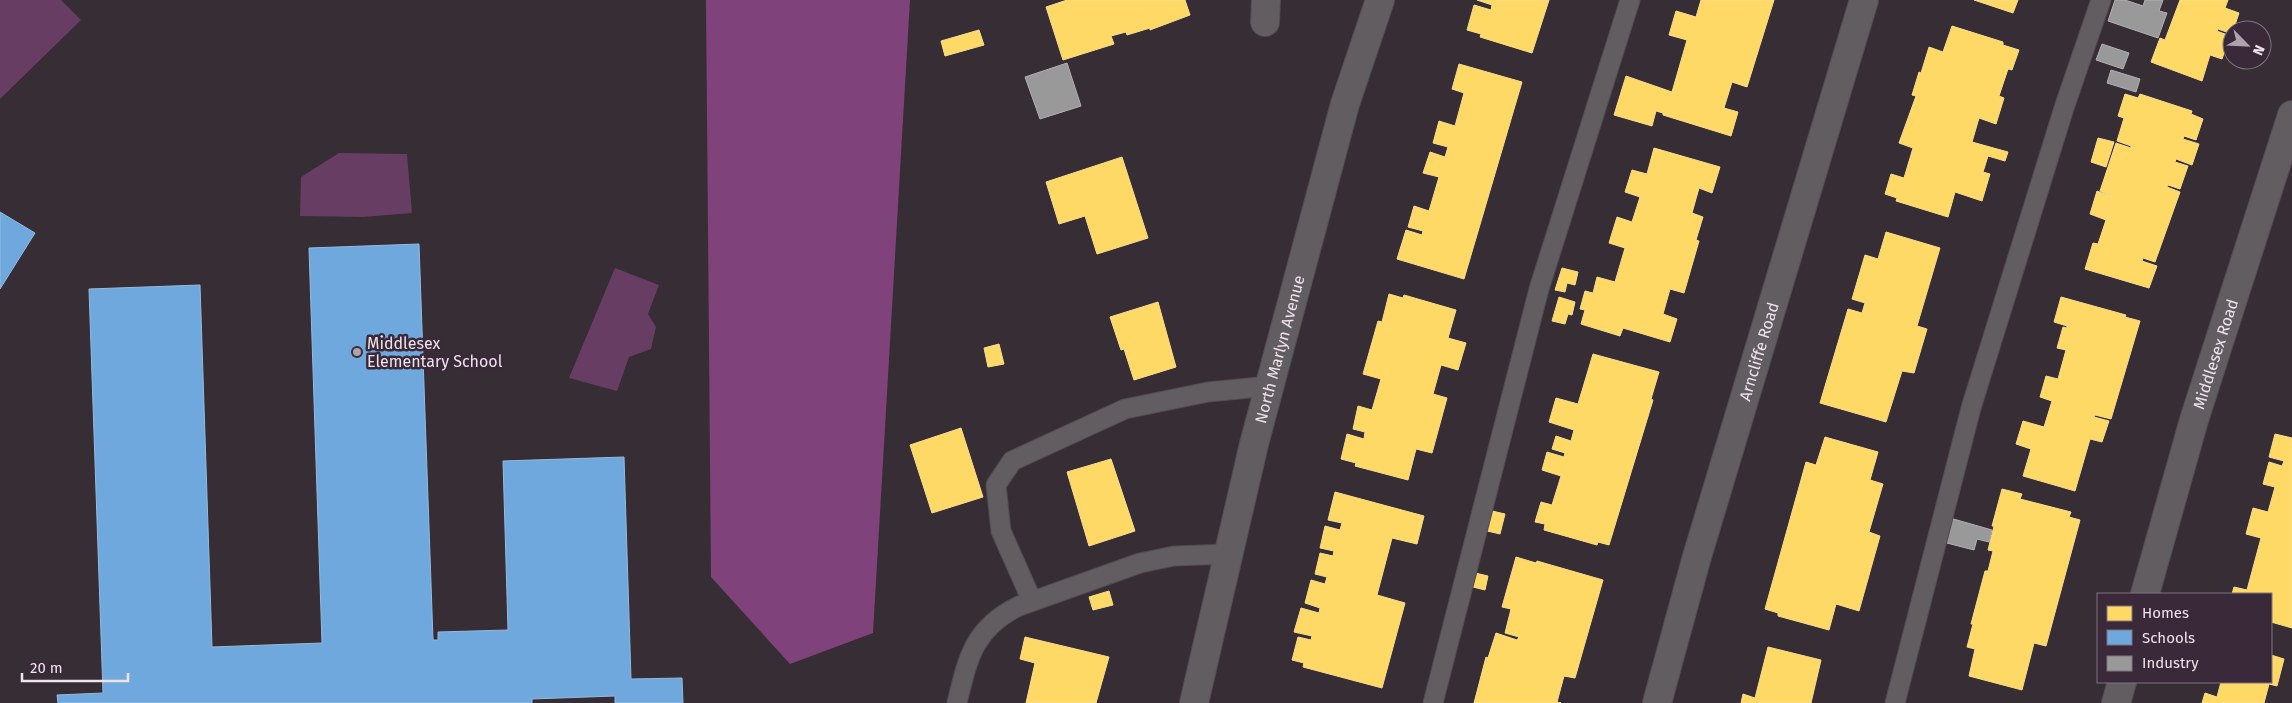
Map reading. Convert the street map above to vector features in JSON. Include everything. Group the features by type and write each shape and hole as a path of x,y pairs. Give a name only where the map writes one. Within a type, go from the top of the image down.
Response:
{"street":[{"name":"North Marlyn Avenue","path":"1194,703 1270,386 1345,104 1380,0"},
{"name":"Arncliffe Road","path":"1657,703 1696,560 1864,0"},
{"name":"Middlesex Road","path":"2145,593 2194,420 2292,115"},
{"path":"2116,703 2122,683"}],"lane":[{"path":"1433,703 1539,289 1630,0"},
{"path":"1895,703 1971,408 2064,108 2101,0"},
{"path":"1032,601 1001,531 996,485 1012,461 1058,438 1125,409 1208,392 1270,386"},
{"path":"957,703 975,645 984,630 1000,615 1032,601 1140,563 1174,556 1229,554"}],"shaded area":[{"path":"0,0 61,0 81,20 0,99"},
{"path":"706,0 910,0 873,633 790,664 711,577"},
{"path":"339,153 407,154 412,213 363,217 300,216 301,177"},
{"path":"615,268 659,285 648,314 656,327 651,349 629,357 617,391 569,378"}],"building: Homes":[{"path":"1067,0 1185,0 1190,15 1150,30 1150,28 1127,35 1126,32 1111,36 1114,44 1063,60 1046,7"},
{"path":"1477,0 1549,0 1532,53 1480,37 1481,34 1467,30 1474,5 1491,10 1492,5"},
{"path":"1701,0 1774,0 1747,87 1732,82 1724,108 1738,112 1731,136 1663,115 1663,113 1656,111 1652,126 1614,115 1626,76 1672,92 1687,40 1669,35 1676,11 1696,17"},
{"path":"1974,0 2018,0 2013,13"},
{"path":"2180,0 2228,0 2225,8 2239,13 2237,20 2222,20 2222,30 2218,29 2217,31 2222,33 2222,59 2210,55 2202,81 2151,62 2160,38 2165,40"},
{"path":"1952,26 2003,42 2003,45 2019,50 2012,70 2008,69 1999,96 2004,98 1996,124 1979,118 1972,142 2008,152 2005,161 1988,156 1983,172 1990,174 1982,201 1955,192 1948,217 1896,201 1897,198 1885,194 1891,174 1904,178 1913,148 1899,143 1916,96 1912,95 1919,72 1921,73 1929,47 1943,52"},
{"path":"979,30 984,45 945,56 941,41"},
{"path":"1459,64 1522,82 1464,279 1397,259 1406,230 1422,235 1423,231 1408,227 1414,206 1429,211 1439,177 1423,173 1430,152 1445,157 1448,147 1433,143 1439,121 1455,126 1464,93 1452,89"},
{"path":"2125,94 2138,98 2140,94 2192,111 2191,114 2203,119 2196,140 2184,136 2183,139 2199,144 2192,165 2176,159 2175,162 2188,166 2180,189 2168,185 2167,187 2180,192 2155,262 2143,258 2142,261 2157,266 2149,288 2085,269 2093,243 2098,244 2106,220 2090,214 2097,191 2113,197 2100,191 2116,143 2131,148 2131,146 2117,141 2124,118 2118,116"},
{"path":"2098,138 2114,142 2106,167 2091,162"},
{"path":"1654,148 1720,167 1712,193 1699,188 1692,213 1703,217 1696,240 1699,241 1684,293 1670,289 1663,314 1677,319 1670,342 1623,328 1620,336 1581,324 1585,310 1580,309 1585,291 1593,293 1597,277 1615,282 1625,248 1609,243 1617,217 1632,222 1640,197 1625,192 1632,170 1647,174"},
{"path":"1122,157 1148,238 1097,254 1085,216 1059,224 1046,182"},
{"path":"1886,232 1940,248 1917,326 1927,329 1914,373 1902,371 1886,422 1820,403 1848,309 1862,313 1865,303 1852,299 1865,255 1878,259"},
{"path":"1562,268 1578,272 1575,285 1567,283 1565,292 1555,290"},
{"path":"1389,294 1403,298 1404,295 1456,310 1448,338 1466,343 1458,370 1441,365 1433,394 1447,398 1432,453 1416,449 1408,480 1355,466 1356,463 1341,459 1347,434 1364,439 1365,432 1353,429 1358,406 1372,410 1381,379 1363,374 1378,321 1382,322"},
{"path":"1559,297 1575,302 1572,315 1568,314 1565,324 1552,321"},
{"path":"2061,297 2126,315 2125,317 2140,321 2111,419 2095,415 2094,417 2109,421 2102,442 2090,439 2075,491 2023,476 2031,449 2016,444 2023,421 2044,427 2052,401 2040,397 2046,376 2058,379 2066,350 2057,348 2063,327 2067,328 2067,326 2054,322"},
{"path":"1158,302 1176,367 1134,380 1124,349 1121,350 1110,317"},
{"path":"999,344 1004,364 988,367 984,348"},
{"path":"1593,354 1659,372 1651,399 1653,400 1609,545 1598,542 1597,545 1544,530 1545,524 1535,522 1541,502 1552,505 1561,476 1542,470 1547,452 1564,457 1565,453 1552,449 1556,436 1571,441 1574,430 1549,422 1556,398 1578,404"},
{"path":"961,428 983,497 932,513 910,445"},
{"path":"2275,434 2292,438 2292,628 2272,622 2272,593 2232,593 2234,587 2247,590 2261,538 2246,534 2253,508 2268,512 2275,487 2263,484 2269,462 2282,466 2284,461 2269,457"},
{"path":"1825,437 1878,452 1870,480 1883,484 1869,532 1880,536 1859,611 1836,604 1829,630 1778,616 1778,613 1765,609 1806,462 1816,465"},
{"path":"1111,459 1135,531 1089,546 1067,472"},
{"path":"2002,489 2022,494 2020,499 2071,512 2069,517 2080,520 2046,646 2034,643 2022,690 1969,676 1975,649 1967,647 1973,624 1971,624 1985,571 1988,571 1993,551 1988,550"},
{"path":"1335,492 1424,516 1417,544 1392,538 1377,595 1405,603 1382,688 1303,667 1304,663 1292,660 1298,637 1311,640 1312,636 1294,632 1301,608 1319,613 1320,608 1305,603 1311,580 1325,584 1327,577 1315,574 1320,553 1333,556 1334,551 1320,548 1325,526 1340,530 1342,523 1328,520"},
{"path":"1488,510 1505,514 1500,534 1483,530"},
{"path":"1516,557 1536,563 1537,561 1603,580 1575,678 1564,676 1557,702 1561,703 1474,703 1486,657 1488,658 1496,633 1517,640 1519,637 1505,633 1511,609 1502,607"},
{"path":"1471,572 1488,576 1485,590 1469,586"},
{"path":"1109,591 1113,605 1093,610 1089,597"},
{"path":"1025,637 1109,657 1096,703 1026,703 1035,663 1020,659"},
{"path":"1768,647 1821,660 1811,703 1741,703 1743,694 1755,698"},
{"path":"2272,655 2284,659 2277,686 2269,684 2264,703 2202,703 2205,693 2217,697 2221,683 2272,683"}],"building: Schools":[{"path":"0,212 35,233 0,289"},
{"path":"419,244 433,640 438,640 438,632 508,630 503,461 624,457 631,679 682,678 683,703 615,703 615,696 532,699 532,703 58,703 57,695 103,693 89,289 200,285 212,647 322,643 309,248"}],"building: Industry":[{"path":"2115,0 2125,0 2143,6 2145,0 2163,0 2159,11 2167,13 2158,38 2108,21"},
{"path":"2102,44 2129,53 2123,69 2096,60"},
{"path":"1067,63 1081,106 1040,119 1025,77"},
{"path":"2111,70 2140,79 2136,92 2107,83"},
{"path":"1950,518 1992,530 1989,542 1977,539 1974,550 1943,542"}],"place":[{"name":"Middlesex Elementary School","path":"357,352"}]}
